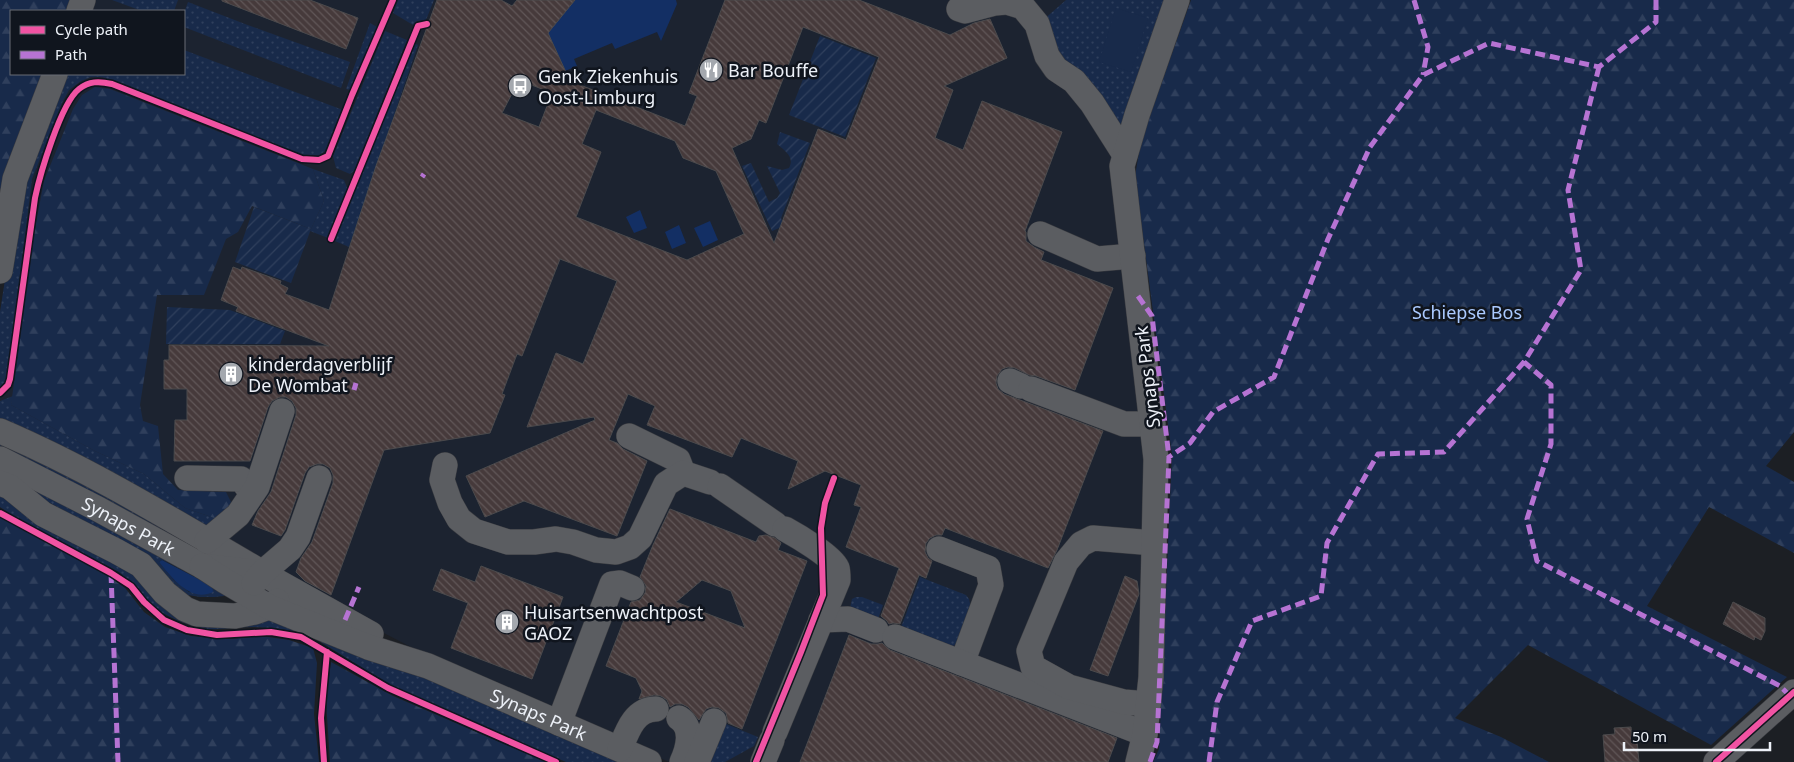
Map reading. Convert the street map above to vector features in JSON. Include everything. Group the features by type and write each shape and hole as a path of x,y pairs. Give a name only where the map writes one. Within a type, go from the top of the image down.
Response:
{"street":[{"name":"Synaps Park","path":"1138,762 1145,734 1151,677 1156,458 1122,166 1137,115 1177,0"},
{"path":"949,5 965,11 994,2 1027,3 1037,24 1047,56 1056,69 1074,81 1092,103 1125,155"},
{"path":"0,271 15,178 55,75"},
{"path":"1040,234 1097,258 1133,256"},
{"path":"1020,386 1124,424 1153,424"},
{"path":"214,544 238,516 257,486 282,411"},
{"name":"Synaps Park","path":"0,431 38,448 160,513 262,573 428,666"},
{"path":"629,436 678,460 683,473 715,484 800,537 829,559 836,568 838,580 770,745"},
{"name":"Synaps Park","path":"0,460 98,509 202,566 262,573"},
{"path":"445,465 442,480 450,503 459,519 474,531 508,542 534,542 556,539 573,542 596,550 616,552 630,547 640,538 666,484 683,473"},
{"path":"187,478 241,479 252,493"},
{"path":"176,601 211,605 233,599 245,593 262,573 290,549 298,537 319,478"},
{"name":"Synaps Park","path":"0,483 10,487 44,514 141,565 165,592 184,609 197,614 235,616 255,612 269,606 293,589"},
{"path":"1148,704 1124,702 1069,687 1033,667 1029,651 1066,562 1081,544 1092,538 1154,543"},
{"path":"939,549 988,568 991,585 962,663"},
{"path":"202,566 269,606"},
{"path":"559,723 612,584 620,584 632,588"},
{"name":"Synaps Park","path":"269,606 368,647 428,666 649,762"},
{"path":"820,620 848,619 1145,734"},
{"path":"1716,762 1794,692"},
{"path":"620,749 632,723 642,713 650,709 656,709"},
{"path":"679,718 687,728 689,742 682,762"},
{"path":"697,762 714,721"}],"shaded area":[{"path":"94,0 1165,0 1125,127 1148,455 1139,716 1128,762 669,762 436,660 353,617 0,420 0,312 15,218 63,75 185,75 185,10 89,10"},
{"path":"575,0 676,0 677,4 661,41 657,32 615,49 612,43 574,59 577,66 565,71 552,41 548,42 544,37"},
{"path":"640,210 647,228 634,233 626,217"},
{"path":"710,221 718,240 703,247 694,228"},
{"path":"679,225 686,243 672,249 665,232"},
{"path":"162,560 212,586 213,592 197,594 182,587 159,562"}],"green space":[{"path":"0,0 75,0 71,10 10,10 10,75 47,75 0,224"},
{"path":"112,0 178,0 174,10 139,10"},
{"path":"398,0 434,0 426,20 417,21 413,25 393,13"},
{"path":"1066,0 1171,0 1125,127 1110,123 1060,65 1042,21"},
{"name":"Schiepse Bos","path":"1191,0 1794,0 1794,432 1766,466 1794,482 1794,553 1709,507 1647,606 1787,677 1711,745 1528,645 1455,718 1501,737 1549,762 1153,762 1159,749 1172,455 1135,176 1141,141"},
{"path":"188,2 350,62 341,88 185,27 185,10"},
{"path":"1116,8 1148,18 1131,72 1099,62"},
{"path":"370,23 377,27 350,90 346,89"},
{"path":"385,31 407,40 354,171 350,174 336,168 333,156"},
{"path":"820,36 876,58 845,137 789,115"},
{"path":"414,43 418,45 349,247 335,241"},
{"path":"185,50 343,110 325,151 318,156 303,155 102,77 91,77 81,81 69,90 32,179 7,379 0,389 0,312 20,183 63,75 185,75"},
{"path":"95,87 110,89 313,169 324,201 311,229 252,206 238,232 226,239 204,295 157,295 140,405 143,421 158,426 163,474 178,490 226,492 231,502 223,521 185,508 144,474 95,451 11,405 34,234 44,181 73,109 82,95"},
{"path":"780,132 810,143 781,218 784,226 772,231 742,166 751,163 769,202 777,198 780,193 767,166 782,170 789,168 791,164 788,154 777,144"},
{"path":"313,169 344,180 348,190 328,238 310,231 324,201"},
{"path":"254,207 311,229 291,283 235,262"},
{"path":"167,307 230,310 285,331 280,344 166,344"},
{"path":"13,396 11,405 95,451 144,474 185,508 223,521 207,528 0,420 0,401"},
{"path":"0,438 204,551 187,547 0,449"},
{"path":"3,468 231,591 224,596 215,597 188,595 174,588 124,543 4,478","holes":["162,560 212,586 189,592 174,580 159,562"]},
{"path":"0,489 122,562 155,595 263,615 298,632 259,627 207,629 170,617 151,605 119,572 17,518 0,507"},
{"path":"0,517 106,574 125,588 144,612 165,627 191,636 230,639 261,636 289,640 313,648 317,663 314,714 319,762 0,762"},
{"path":"920,577 966,595 969,599 971,608 957,643 952,647 900,630"},
{"path":"862,597 883,605 877,622 850,608 852,599"},
{"path":"312,629 623,762 566,762 390,685 311,636"},
{"path":"331,662 393,696 546,762 330,762 326,701"},
{"path":"721,722 758,737 754,746 725,762 706,762"}],"building":[{"path":"222,0 310,0 358,18 346,49"},
{"path":"437,0 501,0 512,6 517,0 575,0 548,33 570,81 685,126 697,96 689,93 725,0 859,0 950,35 974,23 990,19 1007,58 944,86 953,90 935,138 963,150 982,101 1062,132 1025,231 1026,241 1044,252 1041,260 1113,288 1075,390 1029,375 1015,368 1008,367 1002,369 997,376 996,383 998,389 1004,394 1103,431 1057,550 1048,568 945,528 942,535 930,538 926,543 925,552 932,561 926,578 919,575 900,624 889,624 881,616 899,568 846,547 861,507 854,505 861,485 825,471 788,489 798,461 741,438 732,457 647,425 655,406 628,394 609,440 647,461 617,536 524,501 485,517 466,476 595,420 594,417 527,427 556,353 583,364 617,281 560,259 522,356 517,354 502,394 505,395 490,433 384,450 331,595 305,581 296,572 301,558 312,542 333,483 333,475 330,468 323,464 309,467 281,536 252,525 258,511 271,492 296,415 296,408 292,401 286,397 280,397 272,401 268,407 250,461 174,461 175,420 187,420 187,389 164,389 164,360 169,360 169,345 329,346 236,311 238,307 221,300 233,267 241,270 242,267 281,281 280,284 288,288 285,294 329,310 376,166","holes":["803,27 879,57 846,140 818,129 774,243 732,148 751,139 759,120 766,123","519,80 552,93 539,127 502,113","596,110 675,141 683,158 716,171 744,234 687,260 576,217 601,152 582,144"]},
{"path":"670,509 756,542 759,536 766,535 775,538 781,543 778,550 807,561 742,729 728,723 726,713 719,708 712,707 706,709 699,720 688,707 682,704 675,704 670,707 667,700 661,696 654,695 639,699 642,691 636,678 606,666 631,602 640,600 645,593 646,586 640,577","holes":["702,580 731,591 745,628 676,602"]},
{"name":"Huisartsenwachtpost GAOZ","path":"481,566 563,597 532,679 451,648 468,603 433,590 441,569 475,582"},
{"path":"1125,576 1137,581 1139,594 1108,676 1090,670"},
{"path":"1733,602 1765,618 1765,631 1761,640 1755,637 1754,640 1723,624"},
{"path":"849,635 871,644 882,643 890,650 1117,738 1108,762 800,762"},
{"path":"1631,727 1632,740 1637,740 1639,762 1605,762 1603,735 1615,734 1614,728"}],"marked path":[{"path":"1414,0 1428,47 1423,75"},
{"path":"1150,762 1157,742 1169,457 1190,443 1213,412 1274,377 1328,239 1370,147 1423,75 1489,43 1599,67 1656,22 1656,0"},
{"path":"1599,67 1568,190 1581,270 1524,362 1551,385 1551,444 1527,519 1537,561 1780,686 1790,696"},
{"path":"1138,296 1152,316 1169,457"},
{"path":"1209,762 1217,702 1252,621 1321,596 1327,543 1378,454 1444,452 1524,362"},
{"path":"354,390 356,383"},
{"path":"111,573 118,762"},
{"path":"345,620 359,587"}],"cycle path":[{"path":"0,393 8,385 10,379 35,198 46,157 58,123 72,97 79,89 94,82 112,84 302,159 319,160 328,156 393,0"},
{"path":"331,239 418,26 427,24"},
{"path":"756,762 823,595 821,528 825,503 834,478"},
{"path":"0,513 111,573 131,586 144,602 164,620 187,630 217,635 271,632 301,637 388,688 556,762"},
{"path":"324,762 321,718 327,652"},
{"path":"1716,762 1794,692"}],"place":[{"name":"Bar Bouffe","path":"711,70"},
{"name":"Genk Ziekenhuis Oost-Limburg","path":"520,86"},
{"name":"kinderdagverblijf De Wombat","path":"231,374"},
{"name":"Huisartsenwachtpost GAOZ","path":"507,622"}]}
